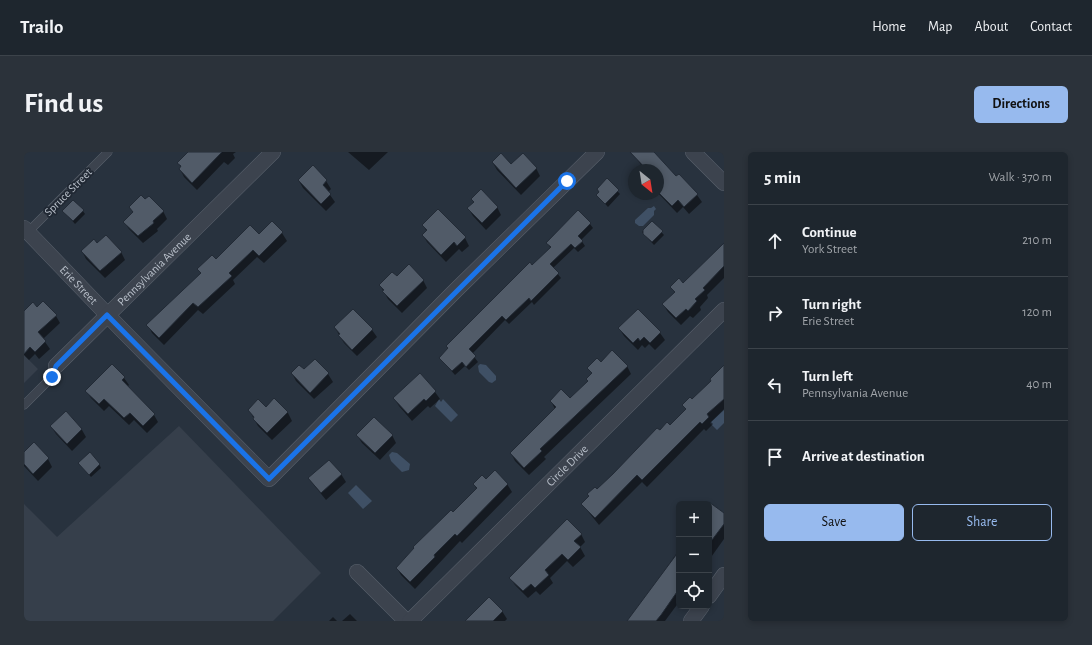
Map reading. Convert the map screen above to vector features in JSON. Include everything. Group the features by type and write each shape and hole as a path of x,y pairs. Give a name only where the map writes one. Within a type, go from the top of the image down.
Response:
{"street":[{"name":"Pennsylvania Avenue","path":"56,366 273,152"},
{"name":"Erie Street","path":"26,230 107,315 269,479 456,290 597,152"},
{"path":"694,152 724,183"},
{"name":"Circle Drive","path":"410,621 721,320"},
{"path":"357,572 406,621"},
{"path":"712,592 724,575"},
{"path":"691,621 700,609"}],"lane":[{"name":"Spruce Street","path":"26,230 108,152"},
{"name":"Pennsylvania Avenue","path":"24,405 52,377 56,366"}],"shaded area":[{"path":"24,355 38,369 24,383"},
{"path":"179,426 321,573 273,621 24,621 24,504 57,537"}],"water":[{"path":"654,206 656,209 654,211 654,215 643,226 639,226 635,223 635,220 648,208"},
{"path":"480,364 486,365 496,376 496,380 492,383 489,382 479,372 478,366"},
{"path":"439,399 441,402 443,399 458,415 451,422 435,406"},
{"path":"724,409 724,423 717,430 710,423"},
{"path":"392,452 397,453 410,464 409,470 402,472 391,461 389,455"},
{"path":"356,485 372,501 363,509 348,493"}],"building":[{"path":"188,152 222,152 192,183 179,169 181,166 177,163"},
{"path":"630,152 654,152 676,176 679,174 698,194 684,207 678,200 672,206 664,198 664,164 641,164"},
{"path":"501,153 511,164 523,153 537,168 516,188 492,162"},
{"path":"313,165 327,180 323,185 331,194 321,204 298,180"},
{"path":"607,178 619,190 605,204 596,195 599,192 597,189"},
{"path":"481,189 498,207 482,223 467,208 474,202 471,199"},
{"path":"141,195 145,199 149,196 164,211 153,221 154,223 138,236 123,222 133,212 129,207"},
{"path":"73,200 84,210 73,221 62,211"},
{"path":"438,209 466,237 457,246 454,242 441,255 422,235 427,230 422,225"},
{"path":"578,210 591,223 578,236 583,241 575,248 571,244 550,264 559,273 531,301 529,298 506,320 502,316 469,349 476,356 466,367 462,362 452,371 439,358 448,348 446,346 530,262 532,265 551,247 546,243"},
{"path":"272,221 283,232 259,256 253,250 229,273 232,276 198,307 193,303 159,338 146,325 201,273 197,269 212,255 216,259 250,225 259,234"},
{"path":"652,221 663,231 652,242 643,234 643,230"},
{"path":"106,235 122,252 100,271 81,251 94,239 97,243"},
{"path":"724,243 724,266 703,288 705,290 695,299 697,301 688,311 686,309 676,318 662,304 675,292 670,287 679,278 683,283"},
{"path":"409,264 424,280 397,306 382,291 384,290 379,285 392,272 397,276"},
{"path":"43,301 57,315 38,332 46,341 35,352 30,347 24,354 24,311 33,302 37,307"},
{"path":"353,309 373,329 352,350 338,335 340,334 334,327"},
{"path":"638,309 661,332 650,343 644,337 640,341 638,338 633,343 618,328"},
{"path":"612,350 628,366 540,449 542,451 524,468 510,453 556,407 550,401 561,389 570,398 588,381 586,379 592,373 587,368 597,358 601,362"},
{"path":"315,359 329,373 310,393 291,373 299,365 304,369"},
{"path":"112,364 125,377 122,380 155,414 143,426 130,413 124,418 104,399 99,404 85,391"},
{"path":"724,365 724,399 707,414 709,417 702,424 700,422 642,480 637,475 595,518 581,504 589,496 587,494 595,487 597,489 613,474 657,428 660,430 667,422 670,425 686,409 682,405 690,397 692,399 711,381 710,379"},
{"path":"420,373 436,391 426,401 424,399 408,414 393,398"},
{"path":"274,398 288,412 267,433 253,419 254,417 248,410 258,399 266,407"},
{"path":"66,411 82,429 67,444 50,426"},
{"path":"374,417 393,435 375,453 356,435"},
{"path":"34,442 49,458 33,474 24,464 24,452"},
{"path":"90,452 100,464 89,475 78,463"},
{"path":"329,460 342,474 321,493 308,478"},
{"path":"495,470 508,484 457,536 455,534 434,555 435,557 410,582 396,568 414,548 413,547 451,510 453,512 477,488 473,484 482,475 486,479"},
{"path":"712,504 724,513 724,524 712,540"},
{"path":"567,519 582,534 574,541 581,547 568,560 562,554 545,570 549,575 535,588 531,584 523,591 509,578"},
{"path":"676,555 676,593 661,615 656,621 627,621"},
{"path":"489,597 503,611 493,621 465,621"}],"route":[{"path":"52,377 56,366 107,315 269,479 456,290 567,181"}]}
